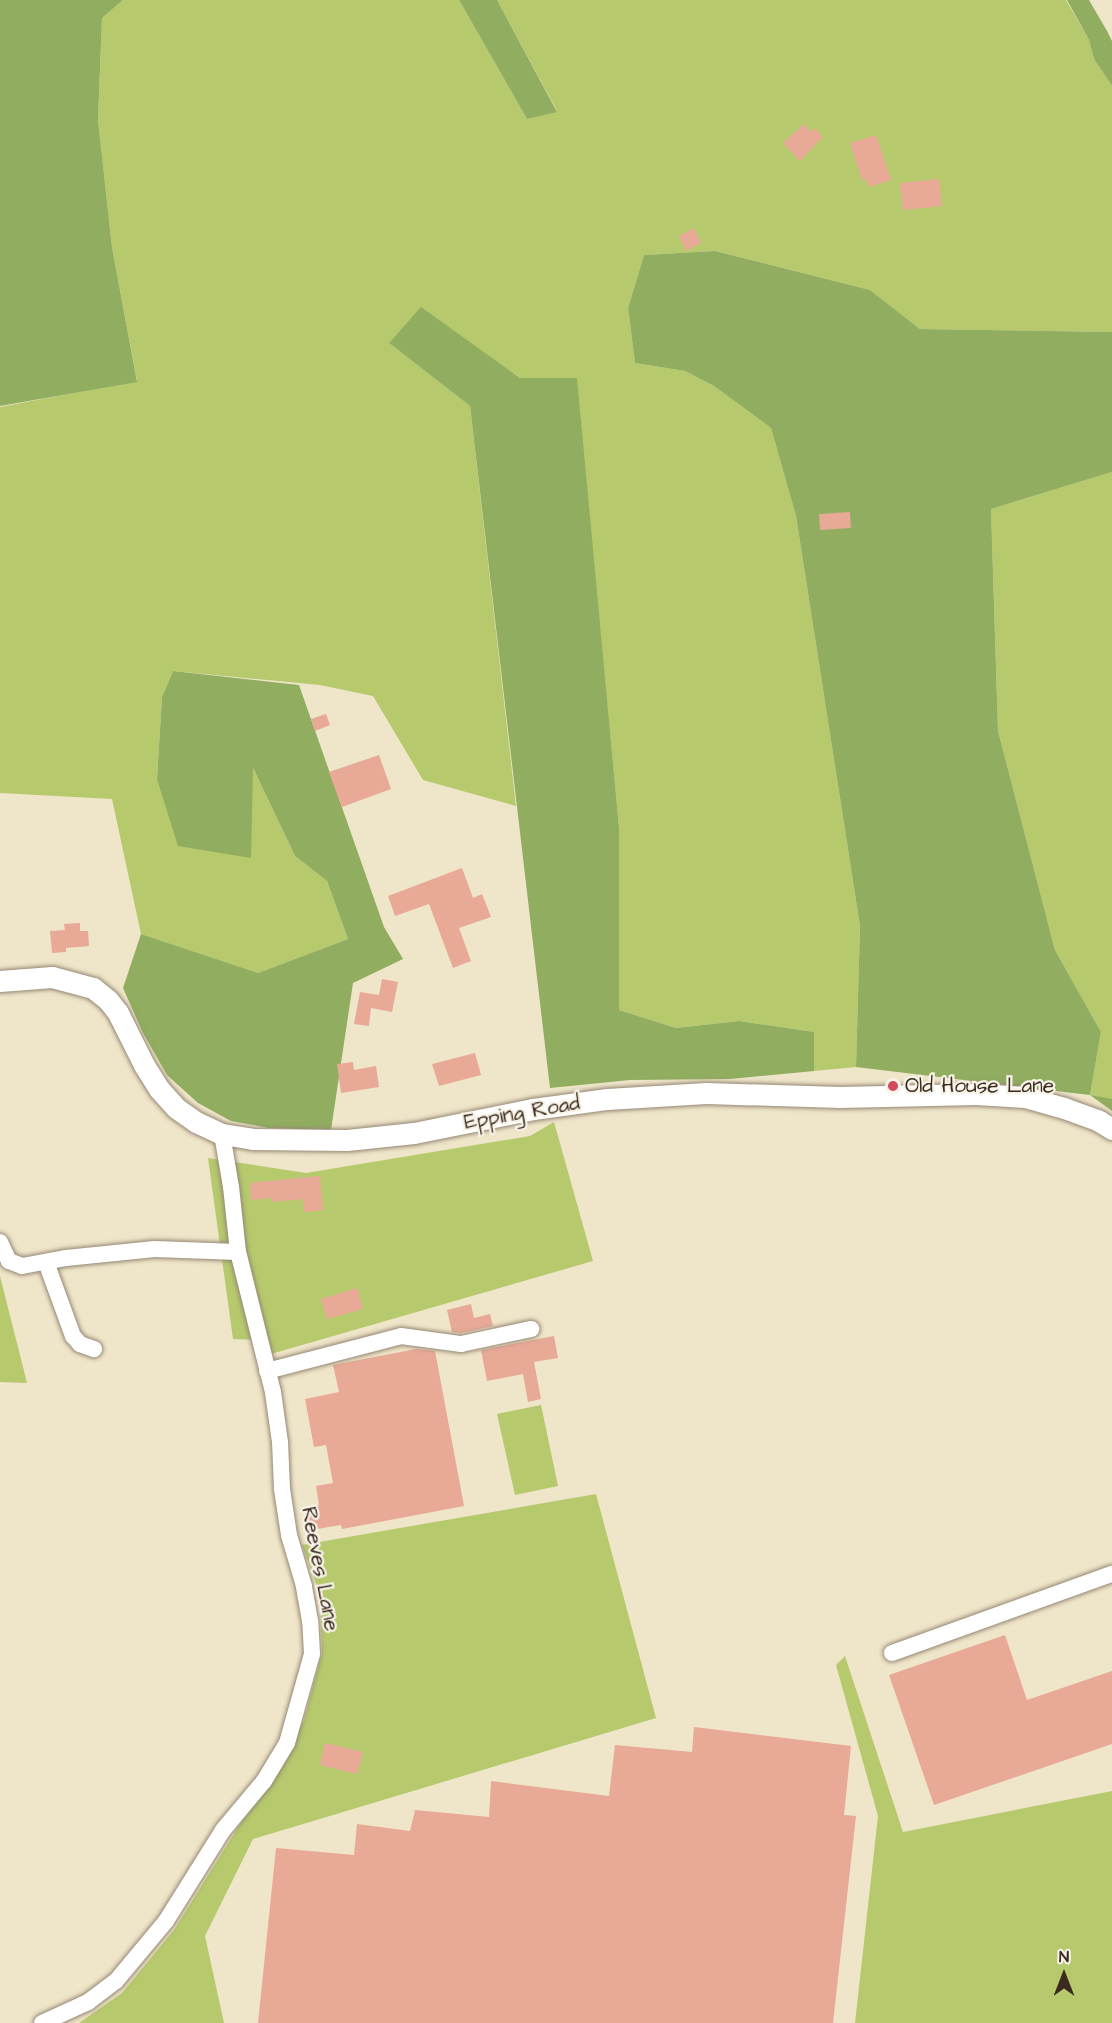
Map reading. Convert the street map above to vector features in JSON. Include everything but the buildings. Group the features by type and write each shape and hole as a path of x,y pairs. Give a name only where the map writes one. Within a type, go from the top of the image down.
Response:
{"main road":[{"name":"Epping Road","path":"0,981 52,977 93,988 108,1000 118,1013 159,1089 190,1117 222,1134 264,1139 346,1140 414,1133 533,1109 607,1099 706,1093 840,1098 976,1094 1025,1098 1072,1111 1099,1121 1112,1129"}],"street":[{"name":"Reeves Lane","path":"42,2023 88,2002 123,1973 166,1921 223,1830 264,1781 287,1743 312,1654 304,1586 289,1534 282,1489 280,1442 267,1371 238,1251 222,1134"},
{"path":"0,1242 9,1261 16,1265 155,1249 238,1251"},
{"path":"46,1262 76,1341 94,1349"},
{"path":"267,1371 401,1336 461,1344 531,1329"},
{"path":"892,1653 1112,1574"}],"green space":[{"path":"0,0 123,0 102,18 98,120 112,247 137,382 0,406"},
{"path":"123,0 459,0 527,119 557,111 497,0 1066,0 1089,40 1094,59 1112,86 1112,332 920,329 870,290 715,251 644,255 628,308 635,363 685,371 714,386 771,428 796,516 860,926 856,1067 814,1071 814,1032 739,1021 676,1028 619,1010 619,827 576,378 520,378 421,308 389,343 470,406 516,806 423,780 373,696 320,685 173,671 162,697 157,779 252,766 295,856 327,881 348,939 258,973 141,934 112,799 0,793 0,407 137,381 112,247 98,120 102,18"},
{"path":"459,0 497,0 557,112 527,119"},
{"path":"1067,0 1089,0 1107,31 1112,41 1112,86 1094,59 1089,40"},
{"path":"715,251 870,290 920,329 1112,332 1112,472 991,509 998,731 1055,950 1101,1032 1090,1095 856,1067 860,926 796,516 771,428 714,386 685,371 635,363 628,308 644,255"},
{"path":"421,307 520,378 577,378 619,827 619,1010 676,1028 739,1021 814,1032 814,1071 730,1079 630,1080 550,1088 470,406 389,343"},
{"path":"1112,472 1112,1100 1090,1095 1101,1032 1055,950 998,731 991,509"},
{"path":"173,671 299,685 384,927 403,959 353,983 331,1130 269,1128 231,1121 198,1103 167,1075 143,1033 123,988 141,934 258,973 348,939 327,881 295,856 253,768 251,858 178,846 157,779 162,697"},
{"path":"1090,1095 1112,1099 1112,1111"},
{"path":"554,1122 593,1261 271,1354 269,1340 233,1339 208,1158 306,1173 530,1136"},
{"path":"0,1276 27,1383 0,1382"},
{"path":"541,1405 558,1486 515,1495 497,1414"},
{"path":"596,1494 656,1718 253,1839 205,1936 224,2023 79,2023 122,1993 174,1930 242,1821 275,1778 304,1720 322,1653 320,1594 302,1545"},
{"path":"845,1656 903,1832 1112,1791 1112,2023 855,2023 878,1816 836,1665"}],"place":[{"name":"Old House Lane","path":"893,1086"}]}
